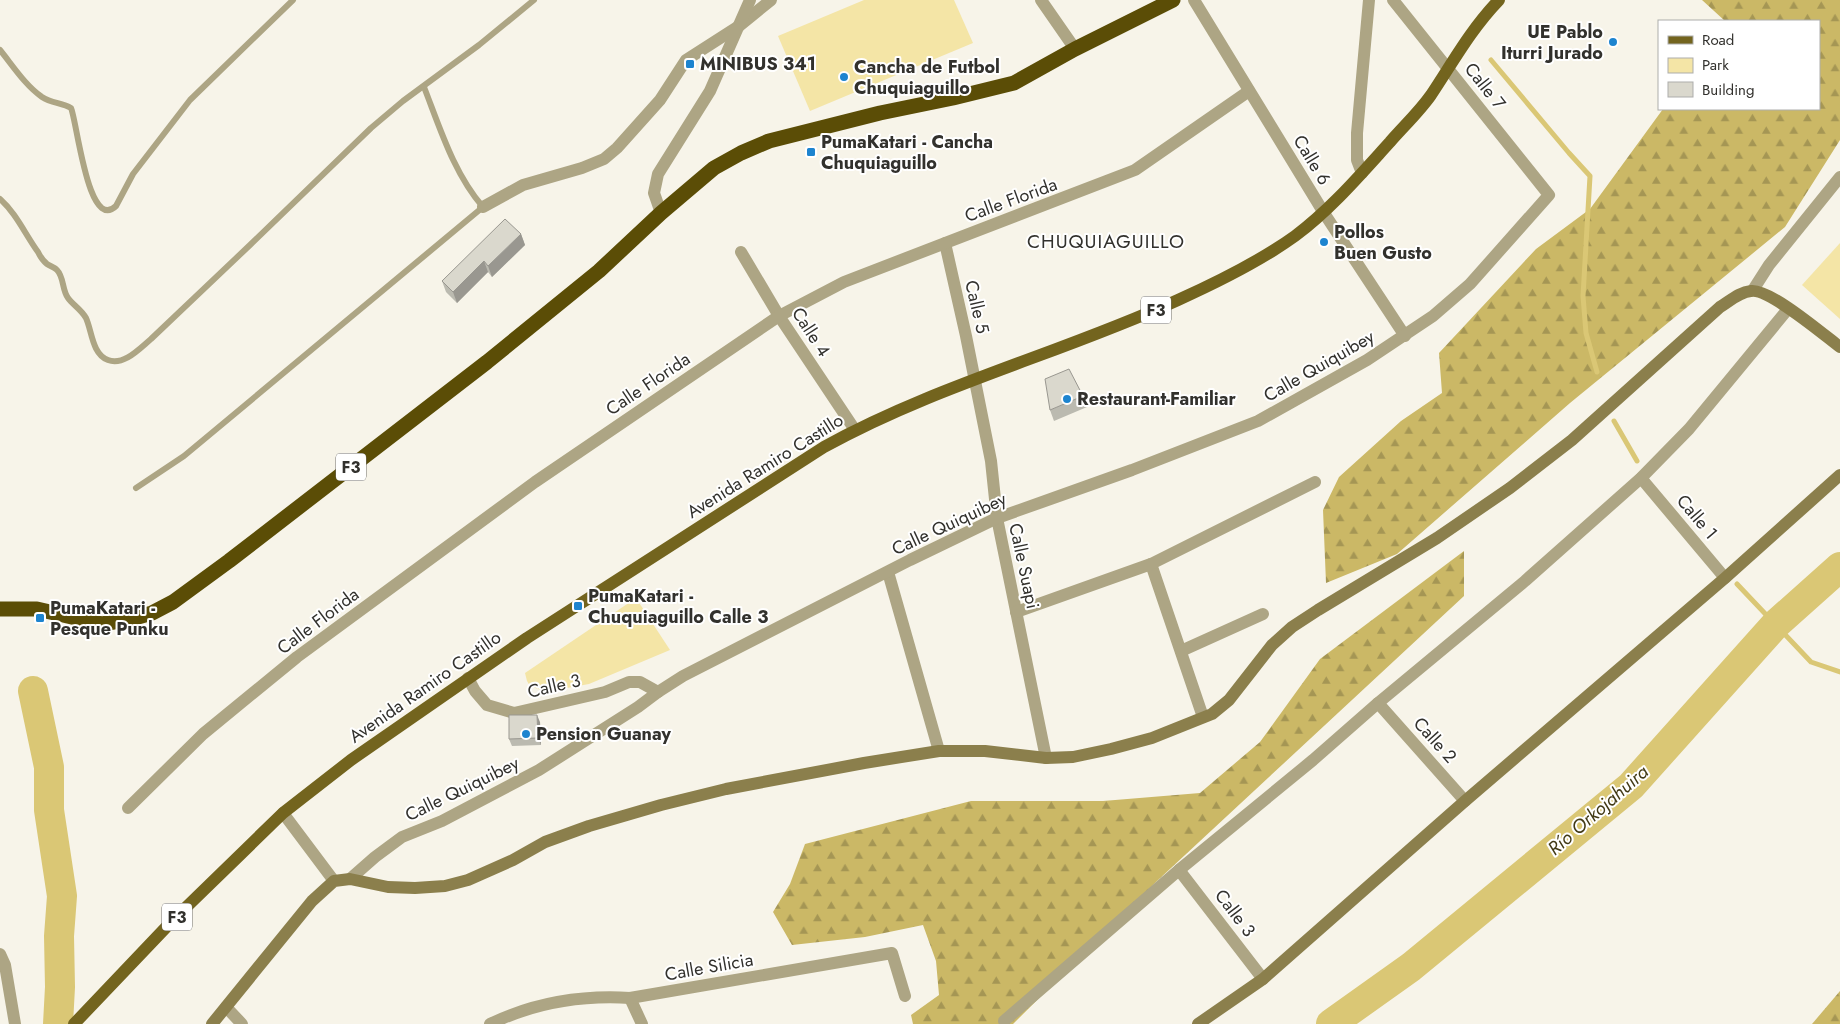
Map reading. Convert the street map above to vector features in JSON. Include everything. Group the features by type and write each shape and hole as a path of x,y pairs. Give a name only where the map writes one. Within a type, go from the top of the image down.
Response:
{"highway":[{"name":"F3","path":"0,609 37,609 102,624 145,615 173,602 487,362 599,270 661,213 714,168 741,153 769,141 880,113 1014,83 1075,49 1173,0"}],"main road":[{"name":"Avenida Ramiro Castillo","path":"74,1024 174,920 284,813 351,760 468,678 783,473 854,430 974,380 1132,321 1216,283 1258,260 1294,237 1324,213 1430,96 1473,30 1499,0"},
{"path":"212,1024 312,900 334,882 350,879 388,887 445,886 468,880 512,860 545,842 589,826 661,804 726,789 939,751 984,751 1046,758 1073,757 1152,738 1212,714 1229,700 1272,645 1292,627 1437,538 1510,488 1572,440 1720,307 1740,294 1753,290 1770,296 1840,347"},
{"path":"1198,1024 1263,978 1465,801 1725,578 1840,475"}],"street":[{"path":"661,213 654,193 658,174 710,91 750,0"},
{"path":"483,207 524,185 582,168 604,158 617,148 660,100 686,60 739,26 771,0"},
{"path":"1041,0 1075,49"},
{"name":"Calle 6","path":"1194,0 1324,213 1404,336"},
{"path":"1362,173 1357,160 1357,133 1369,0"},
{"name":"Calle 7","path":"1393,0 1549,195"},
{"name":"Calle Florida","path":"128,808 203,734 297,657 535,482 779,316 844,282 1033,211 1135,170 1249,91"},
{"path":"1753,290 1769,265 1840,177"},
{"name":"Calle Quiquibey","path":"350,879 375,857 402,838 442,821 539,770 683,676 997,518 1132,470 1258,421 1367,360 1432,316 1470,284 1549,195"},
{"name":"Calle 5","path":"944,243 974,380"},
{"name":"Calle 4","path":"741,252 779,316 854,430"},
{"path":"1004,1022 1179,870 1525,581 1641,478 1689,429 1788,309"},
{"name":"Calle Suapi","path":"974,380 991,461 997,518 1046,758"},
{"name":"Calle 1","path":"1641,478 1725,578"},
{"path":"1016,612 1151,564 1315,482"},
{"path":"1151,564 1204,716"},
{"path":"888,572 939,751"},
{"path":"1180,651 1263,614"},
{"name":"Calle 3","path":"468,678 475,691 488,706 514,713 605,692 629,682 640,682 658,692"},
{"name":"Calle 2","path":"1378,703 1465,801"},
{"path":"284,813 334,882"},
{"name":"Calle 3","path":"1179,870 1263,978"},
{"name":"Calle Silicia","path":"490,1024 511,1014 576,999 604,996 630,998 892,953 905,996"},
{"path":"0,954 5,965 15,1024"},
{"path":"630,998 642,1024"},
{"path":"226,1007 242,1024"}],"lane":[{"path":"0,50 25,81 42,97 51,102 62,103 72,108 82,162 90,188 98,206 102,210 107,211 116,206 133,174 190,100 293,0"},
{"path":"0,199 11,209 46,264 57,270 68,299 78,306 86,319 100,355 106,360 122,360 134,353 158,332 371,128 534,0"},
{"path":"136,488 184,456 483,207 473,196 455,165 424,87"}],"green space":[{"name":"Cancha de Futbol Chuquiaguillo","path":"864,0 954,0 973,43 810,111 778,36"},
{"path":"1702,0 1840,0 1840,140 1785,227 1570,403 1397,554 1326,583 1323,510 1339,477 1401,421 1442,393 1439,353 1536,249 1590,209 1662,110 1820,110 1820,20 1724,20"},
{"path":"1840,243 1840,319 1802,285"},
{"path":"1464,551 1464,596 1157,881 1013,1024 913,1024 911,1015 939,995 936,961 923,925 865,937 792,945 773,912 790,884 805,844 971,801 1103,801 1200,793 1260,742 1320,659"},
{"path":"636,598 670,650 589,684 541,690 530,686 525,673"},
{"path":"1840,991 1840,1024 1812,1024"}],"building":[{"path":"505,219 521,234 488,266 484,261 453,292 442,281"},
{"path":"1069,369 1083,396 1050,410 1045,379"},
{"name":"Pension Guanay","path":"509,715 537,715 538,738 509,739"}],"waterway":[{"path":"1491,60 1590,176 1583,296 1586,333 1597,372"},
{"path":"1614,421 1637,461"},
{"name":"Río Orkojahuira","path":"1331,1024 1411,967 1631,786 1776,624 1840,567"},
{"path":"1737,584 1811,662 1840,672"},
{"path":"33,691 49,767 49,810 62,896 59,936 60,987 58,1024"}],"place":[{"name":"UE Pablo Iturri Jurado","path":"1613,42"},
{"name":"MINIBUS 341","path":"690,64"},
{"name":"Cancha de Futbol Chuquiaguillo","path":"844,77"},
{"name":"PumaKatari - Cancha Chuquiaguillo","path":"811,152"},
{"name":"Pollos Buen Gusto","path":"1324,242"},
{"name":"Restaurant-Familiar","path":"1067,399"},
{"name":"PumaKatari - Chuquiaguillo Calle 3","path":"578,606"},
{"name":"PumaKatari - Pesque Punku","path":"40,618"},
{"name":"Pension Guanay","path":"526,734"}],"district":[{"name":"CHUQUIAGUILLO","path":"1106,241"}]}
